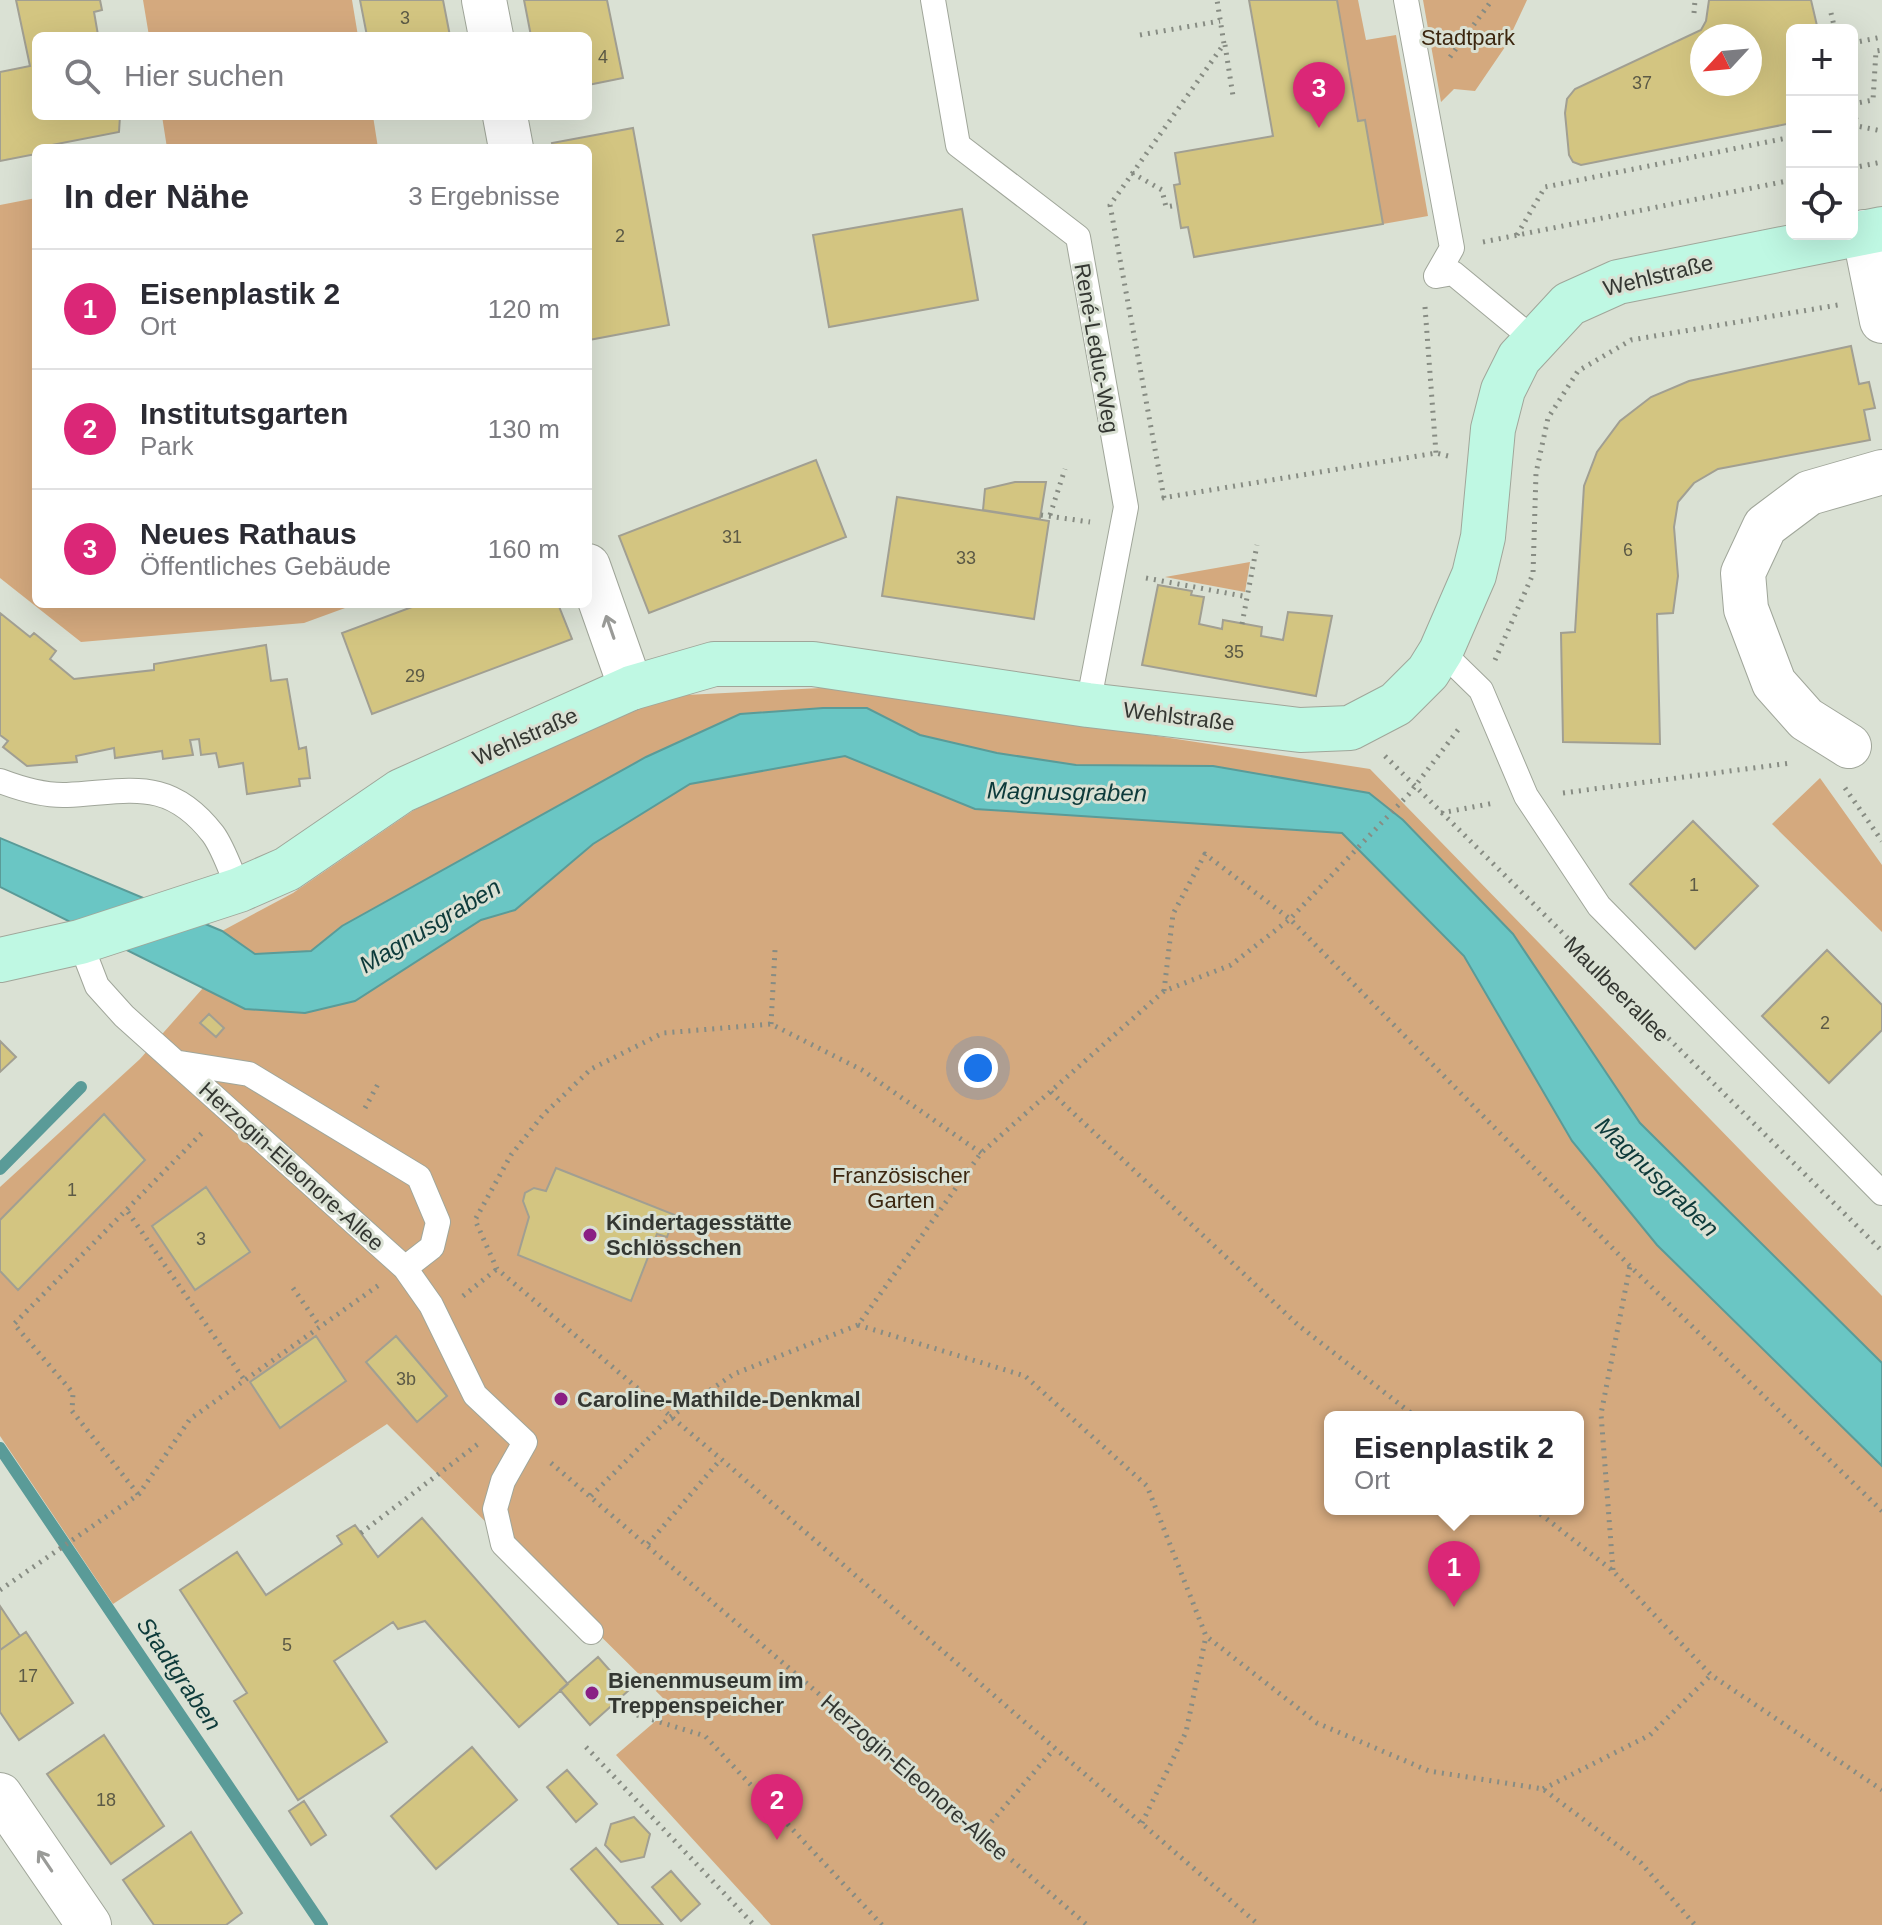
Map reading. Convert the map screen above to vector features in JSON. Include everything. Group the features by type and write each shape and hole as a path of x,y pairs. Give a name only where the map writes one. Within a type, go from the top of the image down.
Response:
{"street":[{"path":"484,0 490,32"},
{"path":"506,120 510,144"},
{"path":"1873,230 1880,309"},
{"name":"Wehlstraße","path":"0,960 83,941 239,890 287,869 401,791 631,688 714,664 813,664 1088,705 1300,730 1350,728 1396,704 1428,672 1441,651 1474,575 1491,467 1493,429 1503,390 1533,339 1569,304 1618,282 1873,230"},
{"path":"1845,764 1774,683 1746,609 1743,573 1765,526 1809,493 1882,472"},
{"path":"592,577 631,688"},
{"path":"0,1795 89,1925"}],"lane":[{"name":"René-Leduc-Weg","path":"933,0 958,145 1078,237 1124,518 1120,570 1088,705"},
{"path":"1406,0 1452,248 1436,276"},
{"path":"1436,276 1453,273 1533,339"},
{"name":"Maulbeerallee","path":"1441,651 1481,690 1526,796 1599,906 1882,1193"},
{"path":"0,781 25,791 63,795 134,788 159,791 193,812 215,836 239,890"},
{"name":"Herzogin-Eleonore-Allee","path":"83,941 97,986 124,1016 405,1268 431,1305 475,1395 525,1442"},
{"name":"Herzogin-Eleonore-Allee","path":"180,1063 249,1074 419,1177 438,1222 432,1247 405,1268"},
{"path":"525,1442 503,1481 495,1509 503,1544 591,1632"}],"path":[{"path":"1217,0 1233,96"},
{"path":"1421,86 1456,52 1492,0"},
{"path":"1694,13 1695,0"},
{"path":"1831,13 1834,24"},
{"path":"1140,35 1220,21"},
{"path":"1858,42 1882,37"},
{"path":"1164,498 1110,205 1224,44"},
{"path":"1858,102 1873,100 1876,51 1882,50"},
{"path":"1858,126 1882,131"},
{"path":"1516,235 1545,187 1786,138"},
{"path":"1858,167 1882,162"},
{"path":"1132,173 1162,190 1166,207 1178,205"},
{"path":"1452,248 1786,181"},
{"path":"1436,276 1423,311 1436,453"},
{"path":"1548,418 1578,371 1631,340 1880,309"},
{"path":"1041,515 1124,518 1164,498 1436,453 1491,467"},
{"path":"1050,515 1065,469"},
{"path":"1242,624 1257,545"},
{"path":"1120,570 1248,597"},
{"name":"Maulbeerallee","path":"1350,728 1389,759 1882,1251"},
{"path":"1440,813 1526,796 1797,762"},
{"path":"1845,764 1882,841"},
{"path":"591,1496 670,1417 734,1374 858,1325 981,1153 1164,991 1231,965 1290,919 1409,794"},
{"path":"1164,991 1173,914 1205,854 1290,919 1630,1266 1882,1511"},
{"path":"771,1024 775,950"},
{"path":"981,1153 862,1070 771,1024 663,1033 591,1069 543,1115 511,1155 475,1220 497,1269 1259,1925"},
{"path":"1051,1092 1298,1325 1408,1411"},
{"path":"139,1494 72,1411 73,1393 14,1324 128,1212 227,1107"},
{"path":"128,1212 243,1378"},
{"path":"1613,1571 1601,1414 1630,1266"},
{"path":"0,1590 139,1494 190,1419 243,1378 405,1268"},
{"path":"431,1305 467,1295 497,1269"},
{"path":"293,1288 319,1325"},
{"path":"858,1325 1025,1376 1147,1486 1206,1636 1317,1723 1429,1771 1543,1789 1641,1863 1695,1925"},
{"path":"361,1533 503,1423"},
{"name":"Herzogin-Eleonore-Allee","path":"525,1442 648,1544 1087,1925"},
{"path":"648,1544 721,1459"},
{"path":"1542,1515 1613,1571 1711,1675 1882,1790"},
{"path":"1142,1824 1186,1732 1206,1636"},
{"path":"1543,1789 1650,1735 1711,1675"},
{"path":"637,1715 705,1736 882,1925"},
{"path":"586,1747 754,1925"},
{"path":"981,1834 1054,1749"}],"green space":[{"path":"143,0 352,0 357,32 148,32"},
{"path":"1337,0 1358,0 1366,40 1396,35 1428,216 1383,224 1365,120 1358,121"},
{"name":"Stadtpark","path":"1423,0 1527,0 1505,47 1475,91 1454,89 1441,102"},
{"path":"163,120 374,120 377,144 166,144"},
{"path":"32,199 32,603 0,578 0,205"},
{"path":"1250,562 1245,592 1165,577"},
{"path":"38,608 345,608 304,623 81,642"},
{"name":"Französischer Garten","path":"841,687 1370,769 1882,1296 1882,1925 771,1925 616,1755 672,1707 387,1424 113,1604 0,1436 0,1187 140,1059 203,988 203,955 222,931 293,893 414,810 628,698"},
{"path":"1820,778 1882,865 1882,932 1772,824"}],"water":[{"name":"Magnusgraben","path":"867,708 920,735 997,753 1076,765 1213,766 1369,793 1403,820 1513,934 1640,1123 1882,1363 1882,1466 1657,1245 1572,1141 1464,956 1342,833 975,809 845,756 690,784 593,844 515,910 481,920 355,1001 305,1013 245,1009 0,887 0,838 222,931 255,954 311,951 342,926 646,757 740,714"}],"building":[{"path":"16,0 100,0 102,10 94,12 97,32 32,32 32,120 120,120 119,132 57,144 32,144 32,155 0,161 0,72 30,66"},
{"path":"360,0 443,0 449,32 366,32"},
{"path":"524,0 607,0 623,78 592,84 592,32 530,32"},
{"path":"1249,0 1337,0 1358,121 1365,120 1383,224 1194,257 1188,227 1181,228 1174,185 1180,184 1175,153 1273,136"},
{"path":"1709,0 1811,0 1817,24 1786,24 1786,124 1581,165 1573,162 1569,155 1565,113 1567,99 1575,89 1690,35 1690,96 1762,96 1762,24 1704,24"},
{"path":"633,128 669,325 592,339 592,144 552,143"},
{"path":"962,209 978,300 829,327 813,235"},
{"path":"1851,346 1859,384 1869,382 1875,408 1864,410 1870,440 1718,469 1694,483 1678,502 1674,527 1678,576 1673,613 1657,614 1660,744 1563,742 1561,633 1575,632 1584,486 1597,452 1620,421 1651,397 1689,381"},
{"path":"816,460 846,537 649,613 619,536"},
{"path":"1015,482 1046,482 1040,519 983,510 985,489"},
{"path":"897,497 1049,521 1034,619 882,596"},
{"path":"1158,585 1192,591 1191,595 1204,597 1199,624 1222,629 1223,620 1262,627 1261,636 1283,640 1288,612 1332,616 1316,696 1142,665"},
{"path":"409,608 560,608 572,639 372,714 342,633"},
{"path":"0,613 30,637 34,633 56,651 50,659 74,679 154,670 154,664 266,645 271,681 287,679 299,749 306,747 310,778 299,779 300,786 247,794 243,763 219,767 216,753 201,755 199,739 190,740 193,755 163,759 162,751 115,758 114,748 76,756 77,762 27,766 3,747 8,741 0,735"},
{"path":"1693,821 1758,886 1695,949 1630,884"},
{"path":"1827,950 1882,1005 1882,1030 1829,1083 1762,1016"},
{"path":"209,1014 224,1028 216,1037 200,1023"},
{"path":"0,1041 16,1057 0,1072"},
{"path":"104,1114 145,1160 18,1290 0,1271 0,1220"},
{"name":"Kindertagesstätte Schlösschen","path":"556,1168 675,1215 667,1237 657,1234 631,1301 518,1255 529,1217 523,1201 525,1193 534,1188 546,1191"},
{"path":"206,1187 250,1252 195,1290 152,1226"},
{"path":"316,1336 346,1381 280,1428 250,1382"},
{"path":"396,1336 447,1396 417,1422 366,1362"},
{"path":"422,1518 568,1684 519,1727 425,1621 398,1629 393,1622 334,1661 387,1742 298,1800 234,1701 247,1693 180,1590 237,1552 266,1595 342,1544 337,1536 355,1525 378,1557"},
{"path":"0,1606 20,1636 0,1650"},
{"path":"26,1632 73,1703 19,1740 0,1712 0,1650"},
{"path":"598,1657 628,1691 590,1725 560,1690"},
{"path":"104,1735 164,1826 111,1864 47,1774"},
{"path":"472,1747 517,1800 436,1869 391,1816"},
{"path":"567,1770 597,1804 576,1822 547,1787"},
{"path":"304,1801 326,1835 311,1845 289,1811"},
{"path":"634,1817 650,1834 644,1857 621,1862 605,1845 611,1824"},
{"path":"191,1832 242,1913 226,1925 154,1925 123,1880"},
{"path":"596,1848 663,1925 619,1925 571,1869"},
{"path":"671,1871 700,1904 681,1921 652,1887"}],"waterway":[{"name":"Stadtgraben","path":"0,1169 81,1087"},
{"name":"Stadtgraben","path":"0,1448 322,1925"}],"place":[{"name":"Neues Rathaus","path":"1319,128"},
{"name":"Kindertagesstätte Schlösschen","path":"590,1235"},
{"name":"Caroline-Mathilde-Denkmal","path":"561,1399"},
{"name":"Eisenplastik 2","path":"1454,1607"},
{"name":"Bienenmuseum im Treppenspeicher","path":"592,1693"},
{"name":"Institutsgarten","path":"777,1840"}]}
